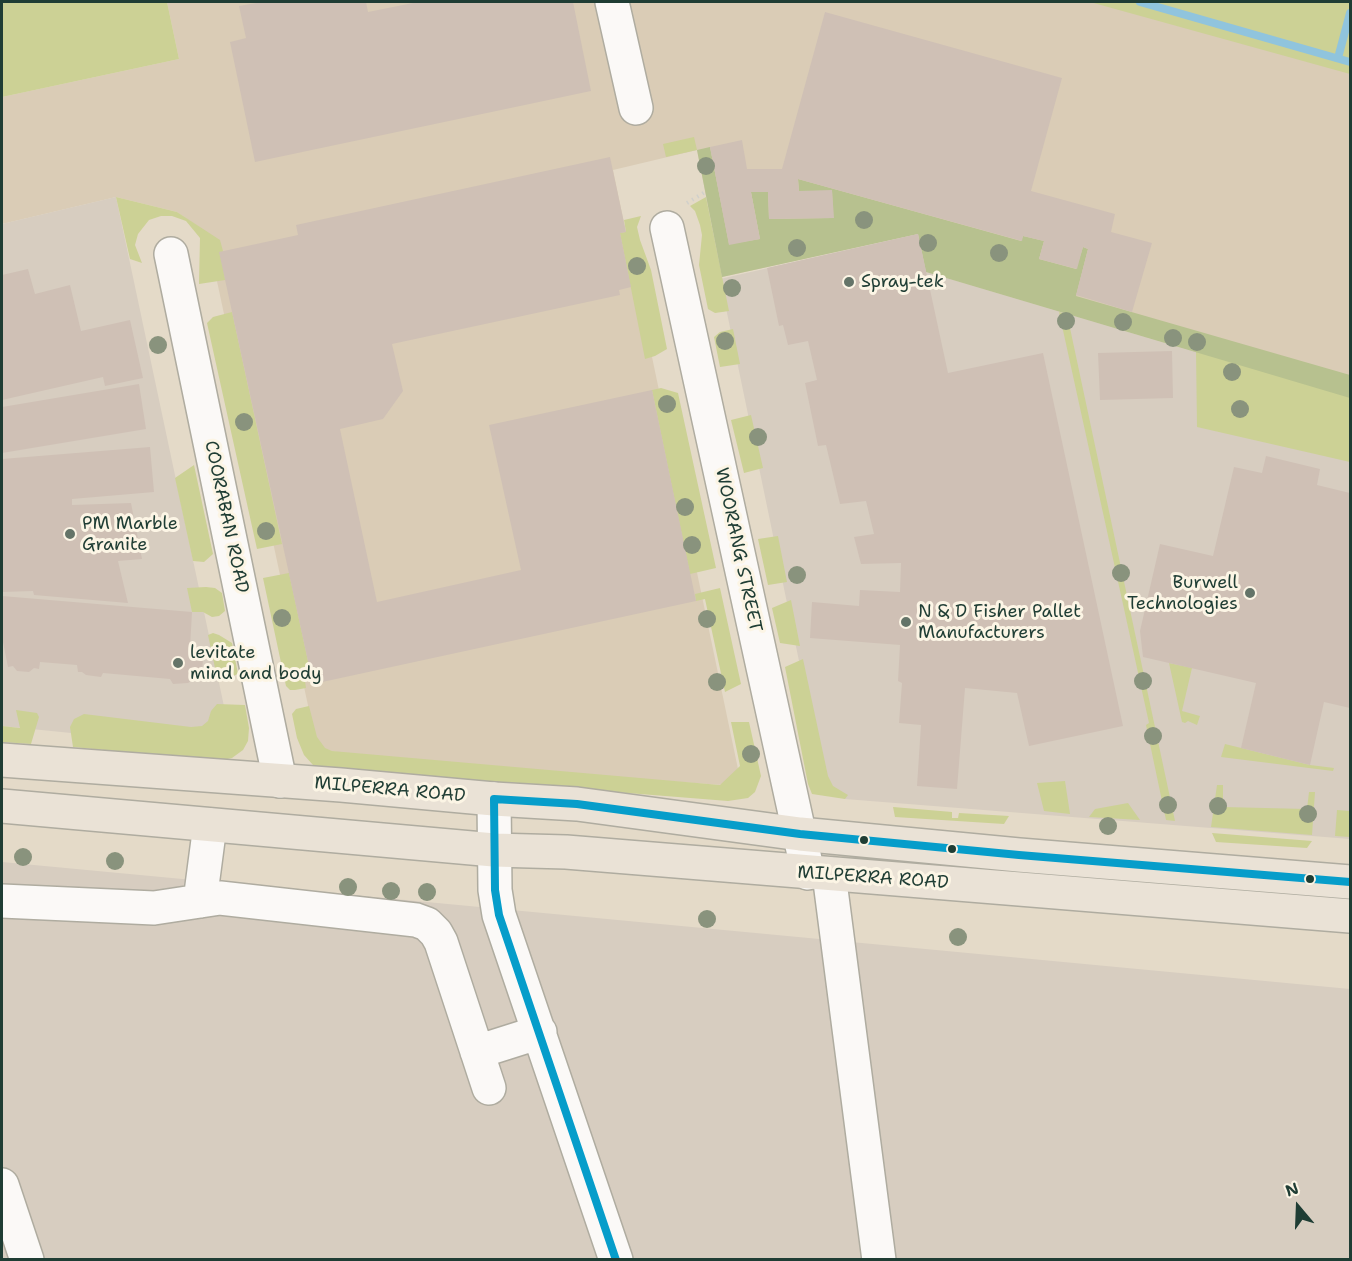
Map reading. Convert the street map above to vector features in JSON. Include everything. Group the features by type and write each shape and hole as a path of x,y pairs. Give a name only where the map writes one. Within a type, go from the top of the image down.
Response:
{"highway":[{"name":"MILPERRA ROAD","path":"2,760 577,804 800,834 1029,856 1350,882"},
{"name":"MILPERRA ROAD","path":"2,806 494,850 550,851 1350,916"}],"street":[{"path":"612,2 636,108"},
{"name":"WOORANG STREET","path":"668,228 800,834 818,873 879,1260"},
{"name":"COORABAN ROAD","path":"171,254 280,781"},
{"path":"494,799 495,890 499,915 616,1260"},
{"path":"200,901 210,825"},
{"path":"2,901 154,908 220,898 416,920 427,924 441,942 489,1088"},
{"path":"477,1052 540,1032"},
{"path":"2,1185 27,1260"}],"path":[{"path":"687,202 705,192"}],"shaded area":[{"path":"167,2 1350,2 1350,398 926,272 918,234 722,277 697,150 613,170 738,769 723,785 399,763 320,749 312,724 209,244 219,241 177,212 116,197 2,224 2,97 179,59"},
{"path":"116,197 225,711 223,734 71,733 2,726 2,224"},
{"path":"918,234 927,272 1350,398 1350,839 845,799 834,794 817,748 720,279"},
{"path":"2,862 1350,989 1350,1259 2,1259"}],"green space":[{"path":"2,2 167,2 179,59 2,97"},
{"path":"1090,2 1350,2 1350,74"},
{"path":"694,137 697,150 666,157 663,144"},
{"path":"710,147 729,244 760,239 751,192 768,192 769,219 833,218 832,191 799,191 798,179 1021,241 1023,236 1044,241 1039,259 1076,269 1083,247 1088,249 1076,296 1350,375 1350,398 926,272 918,234 722,277 697,150"},
{"path":"116,197 177,212 220,240 225,280 199,284 200,238 186,221 172,216 161,216 149,220 138,234 135,245 142,263 130,259"},
{"path":"706,197 729,311 715,313 708,309 699,265 702,235 695,211 690,206"},
{"path":"641,216 637,227 651,270 667,349 645,359 620,233 626,232 624,220"},
{"path":"232,312 282,544 257,549 207,323 213,317"},
{"path":"1059,312 1067,314 1175,821 1166,820 1146,725 1149,723"},
{"path":"733,329 740,364 720,367 714,337 720,332"},
{"path":"1196,350 1350,394 1350,462 1197,427"},
{"path":"661,388 678,393 716,568 690,574 652,390"},
{"path":"751,415 763,468 744,473 731,420"},
{"path":"194,465 213,554 204,562 193,561 175,478"},
{"path":"778,536 787,582 768,585 758,539"},
{"path":"289,573 312,680 305,681 306,688 295,690 290,690 286,686 263,578"},
{"path":"187,588 215,588 222,593 225,611 219,616 212,617 203,612 192,612"},
{"path":"720,588 741,684 725,692 705,599 696,601 695,594"},
{"path":"791,600 800,646 780,643 772,608"},
{"path":"213,633 232,643 238,674 218,682 208,635"},
{"path":"803,659 828,776 833,786 848,795 845,799 812,794 808,784 785,667"},
{"path":"1169,663 1192,668 1182,711 1200,716 1197,725 1188,721 1182,722"},
{"path":"217,704 245,705 249,728 248,741 243,750 232,758 218,761 73,747 70,727 74,719 84,714 191,727 202,726 208,721 211,711"},
{"path":"309,706 317,737 325,748 332,751 720,785 740,766 731,722 749,722 761,776 755,792 748,798 728,801 326,769 313,765 304,755 297,738 292,714 296,709"},
{"path":"16,710 37,713 39,717 31,744 2,742 2,726 20,728"},
{"path":"1225,744 1310,765 1334,768 1333,771 1221,757"},
{"path":"1065,781 1070,814 1044,811 1037,783"},
{"path":"1217,785 1223,785 1223,807 1307,809 1309,792 1315,792 1312,835 1211,827"},
{"path":"1128,803 1140,820 1089,817 1095,809"},
{"path":"893,807 952,812 952,818 958,818 959,813 1009,816 1004,824 895,817"},
{"path":"1337,810 1350,811 1350,837 1335,836"},
{"path":"1212,833 1312,841 1307,848 1216,842"}],"building":[{"path":"262,2 366,2 368,12 418,2 573,2 591,91 255,162 230,42 246,38 239,6"},
{"path":"825,12 1062,78 1031,191 1115,214 1111,232 1152,243 1132,312 1076,295 1088,249 1083,247 1077,269 1039,259 1044,241 1023,236 1022,241 798,179 799,191 832,190 834,218 769,219 768,192 751,192 760,239 729,245 710,147 742,140 747,169 782,169"},
{"path":"610,157 626,232 620,233 631,287 619,290 620,295 392,344 403,391 383,419 340,429 377,602 521,570 489,425 652,390 696,601 313,684 219,252 298,235 296,225"},
{"path":"918,234 948,373 1043,353 1123,726 1029,746 1017,693 965,688 957,789 917,786 921,725 899,723 902,683 898,681 900,645 810,638 812,602 859,606 860,590 900,592 901,563 861,564 854,537 874,534 866,501 840,504 826,445 818,446 805,383 817,380 808,341 788,345 783,325 779,326 767,268"},
{"path":"28,269 35,294 70,285 81,331 130,320 143,378 105,386 103,377 2,400 2,275"},
{"path":"1172,351 1173,398 1100,400 1098,353"},
{"path":"139,384 146,429 2,453 2,407"},
{"name":"PM Marble Granite","path":"150,447 154,492 72,499 72,505 131,503 142,559 118,561 128,603 34,595 33,591 2,592 2,459"},
{"name":"Burwell Technologies","path":"1266,456 1320,469 1317,485 1350,493 1350,708 1324,702 1310,765 1241,748 1256,683 1143,657 1140,631 1160,544 1213,556 1234,467 1262,473"},
{"path":"2,596 192,612 190,648 198,649 203,658 202,672 188,683 173,684 170,679 103,673 101,677 86,675 78,672 77,665 40,662 39,669 34,668 29,672 17,671 13,666 8,667 2,637"}],"waterway":[{"path":"1140,2 1350,62"},
{"path":"1338,58 1350,13"}],"transit line":[{"path":"616,1260 499,915 495,890 494,799 577,804 800,834 1019,855 1350,882"}],"place":[{"name":"Spray-tek","path":"849,282"},
{"name":"PM Marble Granite","path":"70,534"},
{"name":"Burwell Technologies","path":"1250,593"},
{"name":"N & D Fisher Pallet Manufacturers","path":"906,622"},
{"name":"levitate mind and body","path":"178,663"}]}
